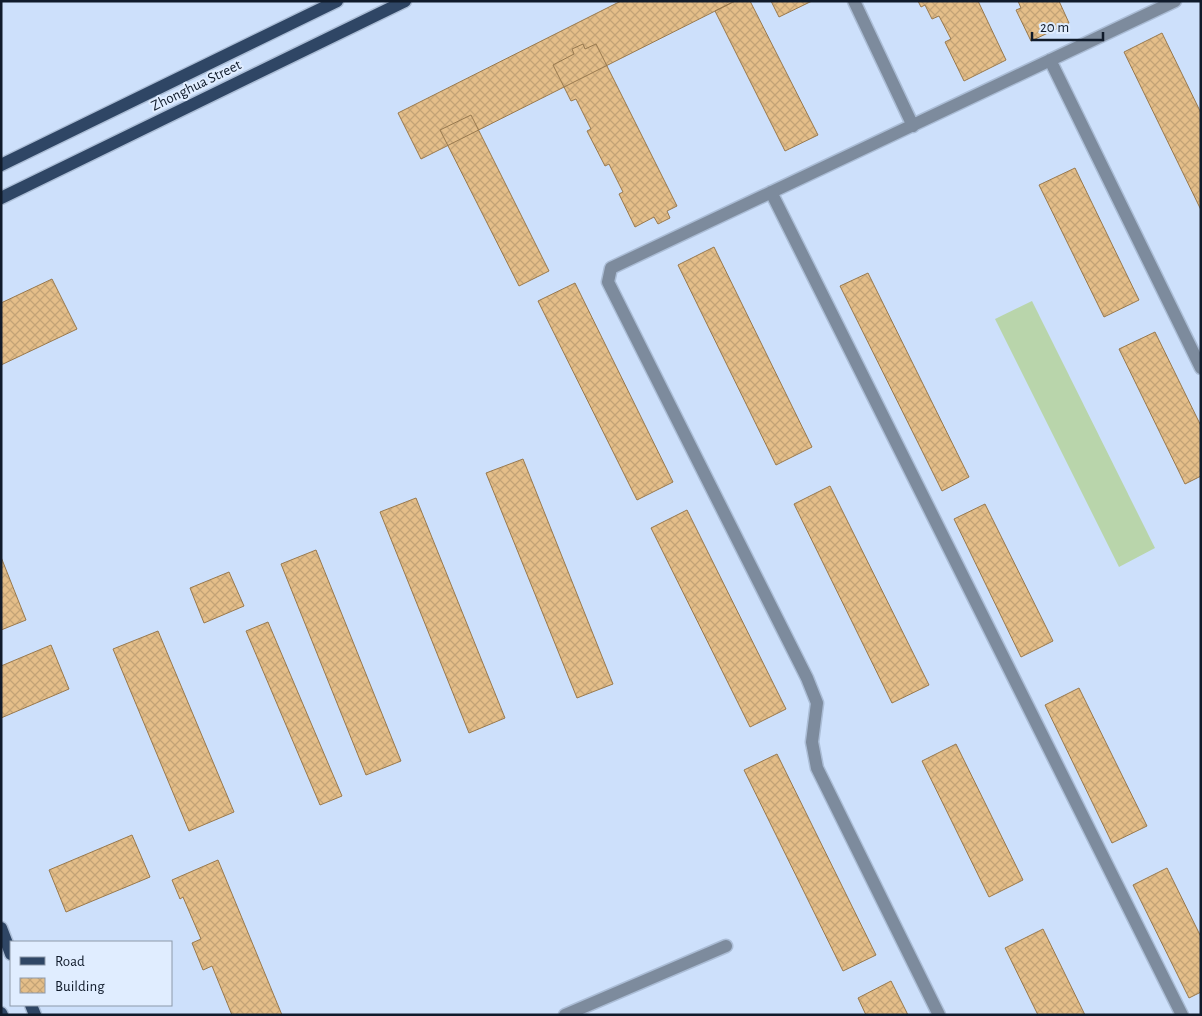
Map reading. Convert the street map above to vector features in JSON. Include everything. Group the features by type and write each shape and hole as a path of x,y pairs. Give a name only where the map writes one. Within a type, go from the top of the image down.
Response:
{"main road":[{"name":"Zhonghua Street","path":"1,165 337,1"},
{"name":"Zhonghua Street","path":"1,198 405,1"},
{"path":"1,928 10,951"}],"street":[{"path":"854,1 913,126"},
{"path":"939,1015 817,768 812,742 817,703 807,678 608,282 611,268 1175,1"},
{"path":"1050,60 1201,368"},
{"path":"771,192 1182,1015"},
{"path":"565,1015 726,946"}],"green space":[{"path":"1032,301 1155,548 1119,567 995,319"}],"building":[{"path":"621,1 735,1 421,159 398,113"},
{"path":"735,1 750,1 818,135 785,151 715,11"},
{"path":"771,1 812,1 779,17"},
{"path":"918,1 978,1 1006,60 964,81 945,42 951,39 939,16 932,19 925,5 921,7"},
{"path":"1018,1 1059,1 1069,23 1031,41 1016,10 1021,8"},
{"path":"1162,33 1201,113 1201,210 1124,52"},
{"path":"583,44 585,49 596,44 677,206 667,211 670,218 658,224 654,217 635,227 619,194 623,192 609,164 605,166 587,131 591,129 576,99 571,101 553,65 574,54 572,49"},
{"path":"471,115 549,271 519,286 440,130"},
{"path":"1075,168 1139,300 1104,317 1039,185"},
{"path":"714,247 812,447 776,465 678,265"},
{"path":"868,273 969,477 942,491 840,286"},
{"path":"52,279 77,329 1,365 1,303"},
{"path":"575,283 673,482 637,500 538,301"},
{"path":"1155,332 1201,426 1201,476 1185,484 1119,349"},
{"path":"523,459 613,684 577,698 486,473"},
{"path":"830,486 929,685 892,703 794,504"},
{"path":"416,498 505,718 469,733 380,512"},
{"path":"985,504 1053,641 1021,657 954,519"},
{"path":"687,510 786,709 750,727 651,528"},
{"path":"316,550 401,761 366,775 281,564"},
{"path":"1,557 26,620 1,630"},
{"path":"229,572 244,606 204,623 190,588"},
{"path":"268,622 342,796 320,805 246,631"},
{"path":"158,631 234,812 189,831 113,649"},
{"path":"51,645 69,689 1,718 1,666"},
{"path":"1079,688 1147,826 1112,843 1045,705"},
{"path":"956,744 1023,880 989,897 922,761"},
{"path":"777,754 876,955 843,971 744,770"},
{"path":"132,835 150,877 66,912 49,870"},
{"path":"218,860 282,1015 232,1015 212,966 203,970 192,943 201,939 183,897 180,899 172,880"},
{"path":"1167,868 1201,937 1201,992 1189,998 1133,885"},
{"path":"1043,929 1085,1015 1038,1015 1005,948"},
{"path":"891,981 908,1015 866,1015 858,998"}]}
